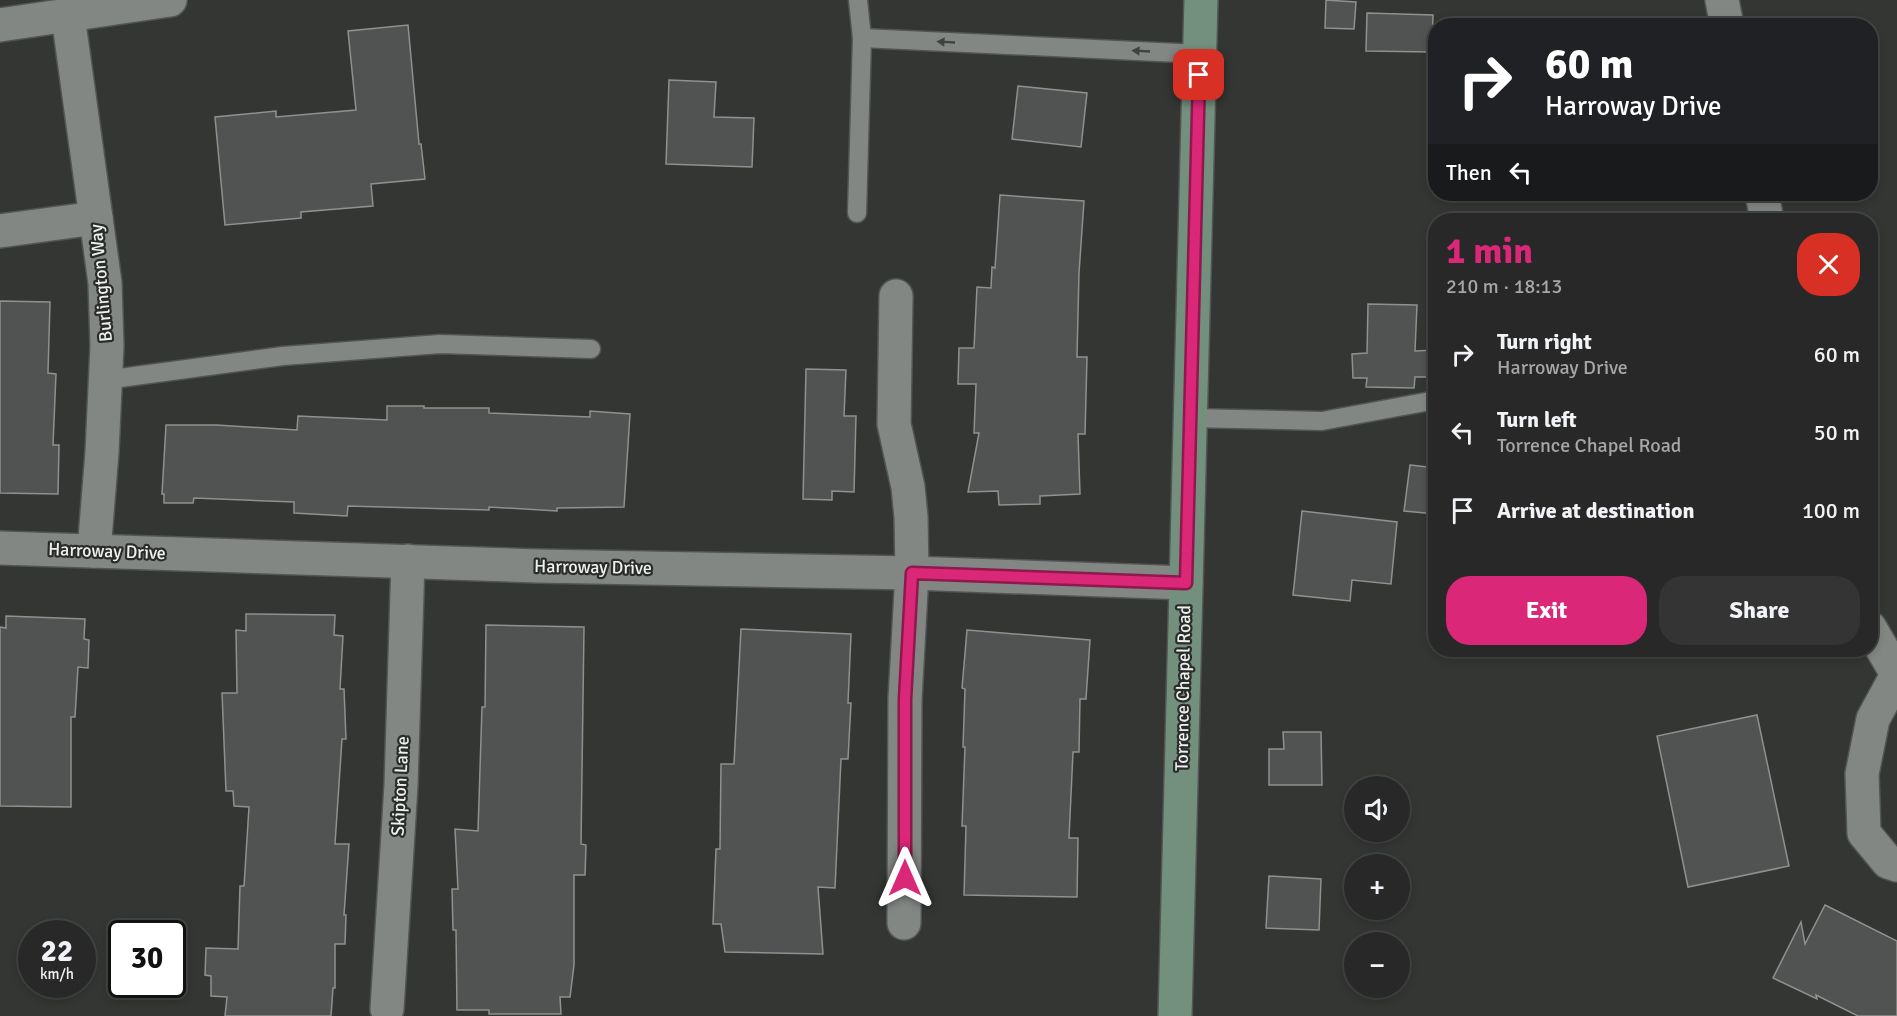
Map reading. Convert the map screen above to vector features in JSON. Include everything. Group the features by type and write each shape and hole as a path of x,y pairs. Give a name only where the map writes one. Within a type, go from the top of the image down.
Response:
{"street":[{"path":"0,25 170,0"},
{"name":"Torrence Chapel Road","path":"1175,1016 1201,0"},
{"path":"1722,0 1725,18"},
{"name":"Burlington Way","path":"68,16 105,282 107,346 94,551"},
{"path":"0,231 96,219"},
{"path":"896,296 894,424 908,487 912,573 905,699 904,923"},
{"name":"Harroway Drive","path":"0,548 550,566 912,573 1186,583"},
{"name":"Skipton Lane","path":"387,1010 401,785 408,561"},
{"path":"1878,642 1897,674 1873,719 1862,774 1864,833 1888,862 1897,865"}],"lane":[{"path":"857,213 862,38 858,0"},
{"path":"862,38 1200,54"},
{"path":"105,380 283,356 440,344 591,349"},
{"path":"1190,418 1322,421 1428,401"}],"building":[{"path":"1326,0 1356,2 1354,29 1325,28"},
{"path":"1367,13 1433,15 1433,18 1428,18 1428,52 1366,51"},
{"path":"408,25 419,144 421,144 425,179 371,184 373,206 301,212 301,218 225,225 215,117 276,111 276,117 356,110 348,31"},
{"path":"669,80 716,82 714,117 754,118 752,167 666,164"},
{"path":"1018,86 1087,93 1081,147 1012,139"},
{"path":"1000,195 1084,201 1077,357 1087,357 1085,434 1078,434 1080,494 1040,496 1040,504 999,505 998,491 968,492 979,433 974,433 976,384 958,384 959,348 974,348 977,287 991,288 992,267 995,268"},
{"path":"0,301 50,302 48,373 56,374 53,445 59,445 58,494 0,493"},
{"path":"1368,304 1417,305 1415,351 1428,350 1428,377 1415,377 1414,388 1366,387 1367,378 1353,378 1352,354 1367,353"},
{"path":"806,369 846,370 844,416 856,416 854,492 832,491 832,500 803,499"},
{"path":"387,406 489,408 489,413 590,417 590,411 630,414 624,507 557,508 557,511 489,507 489,510 348,506 347,516 294,513 294,502 194,498 193,503 164,503 164,494 162,494 166,425 216,425 297,430 298,416 387,420"},
{"path":"1410,465 1428,467 1428,513 1404,511"},
{"path":"1302,511 1397,522 1391,584 1352,580 1350,601 1293,595"},
{"path":"246,614 335,615 334,635 343,636 340,689 344,689 346,739 342,739 335,844 349,844 344,915 346,915 345,944 335,944 335,988 333,988 331,1016 225,1016 227,997 211,996 211,976 205,975 206,948 238,949 240,886 244,886 249,807 234,806 233,791 226,791 222,693 237,693 236,630 246,631"},
{"path":"6,616 85,619 84,639 89,640 88,668 78,667 75,717 71,717 71,807 0,806 0,627 6,628"},
{"path":"486,625 584,627 581,844 586,845 585,875 574,875 574,965 570,997 560,997 561,1014 489,1014 489,1010 457,1010 456,930 453,930 452,889 458,889 455,829 478,831 482,707 485,707"},
{"path":"741,629 851,634 848,759 841,759 835,888 818,887 823,954 725,952 721,924 713,924 716,849 720,849 721,764 734,764"},
{"path":"967,630 1090,640 1086,699 1080,699 1079,752 1073,752 1069,838 1078,838 1077,897 964,895 966,826 962,826 965,689 962,688"},
{"path":"1757,715 1789,866 1688,887 1657,736"},
{"path":"1283,732 1321,732 1322,785 1269,785 1269,749 1284,749"},
{"path":"1269,876 1321,879 1319,930 1266,928"},
{"path":"1825,905 1897,941 1897,1016 1858,1016 1816,995 1817,999 1773,978 1801,922 1805,944"}],"route":[{"path":"905,878 905,699 912,573 1186,583 1199,75"}]}
